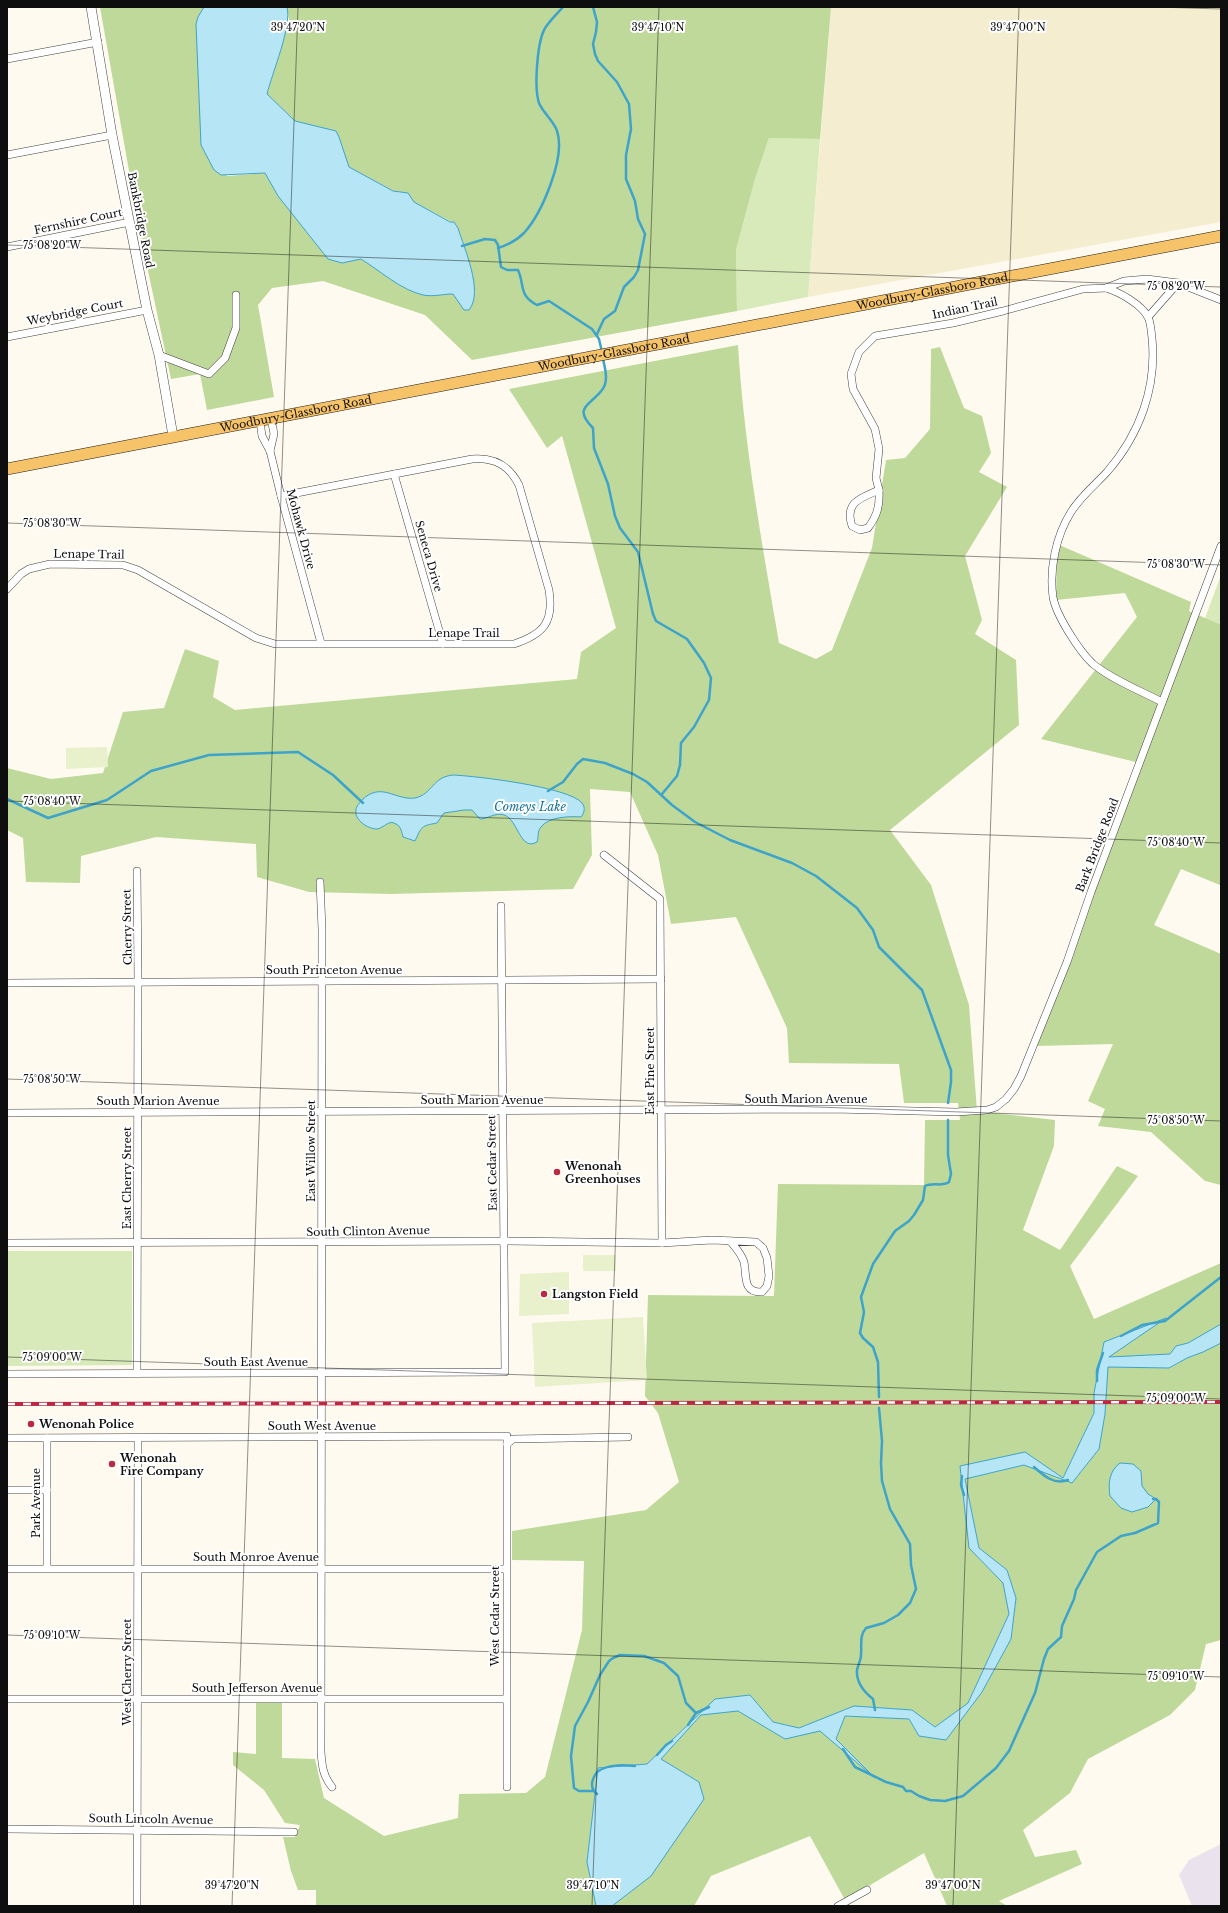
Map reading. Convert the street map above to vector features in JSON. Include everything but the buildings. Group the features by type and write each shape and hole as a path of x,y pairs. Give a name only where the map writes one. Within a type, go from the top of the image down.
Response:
{"main road":[{"name":"Woodbury-Glassboro Road","path":"7,469 1221,236"}],"street":[{"name":"Bankbridge Road","path":"91,7 98,42 112,135 147,310 159,355 173,436"},
{"path":"7,59 98,42"},
{"path":"7,155 112,135"},
{"name":"Fernshire Court","path":"7,247 130,222"},
{"name":"Indian Trail","path":"879,490 863,497 853,504 849,517 852,526 860,530 868,528 878,512 879,490 876,478 879,449 875,429 853,389 851,374 858,353 876,336 988,315 1083,289 1106,288 1124,280 1147,279 1178,283 1221,300"},
{"path":"1148,317 1178,283"},
{"path":"1106,288 1123,295 1148,317 1154,356 1148,393 1142,418 1122,453 1106,474 1078,502 1061,533 1053,566 1053,598 1067,629 1092,663 1109,675 1162,702"},
{"path":"159,355 209,374 225,358 236,328 236,295"},
{"name":"Weybridge Court","path":"7,337 147,310"},
{"path":"270,451 274,434 271,418"},
{"name":"Mohawk Drive","path":"260,421 262,436 270,451 322,643"},
{"name":"Lenape Trail","path":"7,589 21,574 37,566 50,564 123,565 138,570 266,642 514,644 531,638 543,629 549,618 551,605 549,590 519,485 515,477 505,466 490,459 482,458 281,496"},
{"name":"Seneca Drive","path":"394,474 443,644"},
{"name":"Bark Bridge Road","path":"956,1112 987,1110 996,1107 1006,1099 1021,1076 1067,962 1221,546"},
{"name":"East Pine Street","path":"604,855 660,899 662,1243"},
{"name":"Cherry Street","path":"137,871 138,982"},
{"name":"East Willow Street","path":"320,882 322,929 321,1752 323,1771 326,1779 332,1787"},
{"name":"East Cedar Street","path":"501,906 505,1372"},
{"name":"South Princeton Avenue","path":"7,983 661,979"},
{"name":"East Cherry Street","path":"137,1374 138,982"},
{"name":"South Marion Avenue","path":"7,1113 834,1109 956,1112"},
{"name":"South Clinton Avenue","path":"7,1242 138,1243 504,1241 662,1243 712,1240 756,1242 763,1248 767,1258 769,1276 767,1286 762,1292 755,1292 750,1289 745,1276 744,1262 739,1250 730,1241"},
{"name":"South East Avenue","path":"7,1374 505,1372"},
{"name":"South West Avenue","path":"7,1438 138,1439 507,1436 507,1444"},
{"path":"507,1444 513,1439 628,1436"},
{"name":"Park Avenue","path":"47,1438 47,1568"},
{"name":"West Cherry Street","path":"137,1906 138,1439"},
{"name":"West Cedar Street","path":"507,1444 507,1787"},
{"path":"7,1490 47,1490"},
{"name":"South Monroe Avenue","path":"7,1568 506,1569"},
{"name":"South Jefferson Avenue","path":"7,1699 506,1699"},
{"name":"South Lincoln Avenue","path":"7,1829 137,1829 294,1832"},
{"path":"838,1906 866,1890"}],"shaded area":[{"path":"831,7 1221,7 1221,222 808,297"},
{"path":"1221,1844 1221,1906 1192,1906 1179,1875 1189,1860"}],"green space":[{"path":"100,7 204,7 196,25 227,176 265,173 278,196 361,259 416,293 457,225 349,167 335,131 295,121 267,94 289,20 287,7 831,7 820,139 769,138 755,179 736,250 737,311 472,360 425,315 323,281 272,288 258,305 274,397 207,410 200,374 171,379 140,233"},
{"path":"769,138 820,139 808,297 737,311 736,250 755,179"},
{"path":"738,345 749,457 779,643 816,659 832,650 872,548 886,460 905,458 930,429 931,349 940,347 964,408 982,416 991,453 979,472 1007,487 965,556 982,620 975,634 1016,660 1019,725 890,830 931,885 969,1005 977,1111 1055,1120 1054,1146 1023,1230 1060,1250 1117,1166 1138,1176 1070,1266 1094,1319 1221,1263 1221,1324 1170,1354 1108,1357 1164,1319 1104,1342 1094,1393 1094,1413 1063,1478 1025,1452 961,1466 969,1548 1003,1583 1009,1614 968,1703 935,1727 912,1710 854,1706 799,1728 773,1722 750,1695 715,1699 647,1764 598,1768 587,1862 596,1906 316,1906 316,1890 298,1890 291,1871 283,1837 295,1837 300,1825 285,1823 264,1790 233,1765 233,1752 256,1754 256,1701 282,1701 282,1758 315,1759 324,1798 384,1836 458,1818 459,1794 526,1793 545,1777 582,1630 584,1561 512,1560 512,1531 646,1510 679,1482 658,1413 645,1396 648,1295 774,1296 778,1184 924,1185 925,1120 960,1120 958,1103 904,1103 899,1064 789,1063 787,1028 736,917 671,924 658,855 630,792 590,789 592,855 573,889 391,894 309,892 257,877 256,844 156,837 81,856 80,883 26,882 23,838 7,830 7,768 51,779 103,773 123,712 164,708 185,649 219,661 213,697 235,710 577,679 581,652 616,628 562,436 547,448 509,389"},
{"path":"1057,544 1191,602 1189,611 1221,625 1221,882 1220,885 1181,869 1154,925 1221,954 1221,1185 1205,1181 1151,1132 1098,1126 1105,1109 1088,1101 1113,1044 1036,1046 1140,763 1041,739 1137,617 1125,593 1056,600"},
{"path":"1221,575 1221,628 1204,621"},
{"path":"107,747 108,767 66,769 66,748"},
{"path":"7,1251 132,1251 132,1365 7,1366"},
{"path":"583,1255 616,1255 616,1271 583,1271"},
{"name":"Langston Field","path":"569,1272 569,1314 519,1316 520,1274"},
{"path":"643,1317 647,1380 535,1387 532,1323"},
{"path":"1221,1336 1221,1640 1206,1644 1195,1690 1170,1715 1088,1759 1070,1793 1023,1830 1035,1857 1076,1850 1082,1864 999,1901 1007,1906 947,1906 924,1853 845,1900 810,1836 711,1876 694,1906 612,1906 651,1876 699,1782 661,1759 701,1715 738,1711 785,1739 820,1730 869,1773 836,1739 845,1716 909,1719 919,1736 946,1740 982,1692 1011,1639 1016,1598 1007,1570 979,1548 965,1479 1024,1465 1072,1483 1099,1449 1105,1414 1107,1367 1172,1367"}],"water":[{"path":"204,7 287,7 287,26 267,94 295,121 336,131 349,167 393,191 408,193 414,202 450,222 454,222 458,228 474,281 473,302 469,310 464,310 453,294 430,296 407,289 361,259 342,263 328,259 278,196 265,173 221,175 214,170 201,145 196,24"},
{"name":"Comeys Lake","path":"453,775 521,783 560,792 574,797 582,803 584,812 581,817 559,818 544,824 539,830 537,842 531,844 527,843 523,839 509,818 501,814 480,819 472,810 444,813 437,823 425,826 419,832 415,841 403,837 398,825 389,823 380,828 373,829 362,823 357,817 357,807 362,800 369,795 376,792 382,792 401,797 415,798 426,793 436,782 446,776"},
{"path":"1166,1318 1109,1357 1170,1354 1176,1346 1188,1343 1221,1324 1221,1343 1187,1358 1169,1368 1108,1367 1105,1414 1099,1449 1072,1483 1024,1465 965,1479 979,1548 1007,1570 1016,1598 1011,1639 982,1692 946,1740 919,1736 909,1719 845,1716 836,1739 875,1778 820,1731 785,1739 738,1711 701,1715 661,1759 699,1782 704,1799 651,1876 612,1906 596,1906 587,1862 598,1768 647,1764 715,1699 750,1695 773,1722 799,1728 854,1706 912,1710 935,1727 968,1703 1009,1614 1003,1583 969,1548 960,1466 1025,1452 1063,1478 1094,1413 1094,1393 1104,1342"},
{"path":"1120,1463 1133,1464 1141,1471 1142,1486 1148,1494 1156,1499 1148,1507 1132,1512 1121,1508 1110,1496 1109,1487 1111,1474"}],"waterway":[{"path":"498,248 509,244 524,233 538,212 551,184 558,155 559,142 557,131 539,103 537,96 537,66 544,30 563,7"},
{"path":"593,7 597,22 593,44 595,54 598,61 617,82 629,104 631,129 626,155 626,179 635,201 638,219 645,234 638,270 634,277 624,287 615,311 604,319 597,334"},
{"path":"462,246 485,239 495,240 498,245 501,267 507,270 518,270 524,293 527,297 537,305 549,301 592,329 599,339 602,352"},
{"path":"603,359 606,374 604,386 598,395 586,407 584,415 593,428 594,448 608,484 615,516 620,528 638,552 656,621 687,639 704,663 711,678 709,700 694,727 681,743 680,765 677,776 662,794"},
{"path":"7,799 48,818 107,800 151,771 209,755 298,752 333,775 363,803"},
{"path":"548,791 563,782 577,764 583,759 605,763 633,774 647,782 672,805 695,822 730,840 792,863 816,876 857,908 873,930 879,947 922,990 951,1070 948,1103"},
{"path":"879,1397 878,1362 873,1347 863,1338 860,1333 864,1312 861,1297 873,1264 895,1231 909,1221 914,1215 923,1200 925,1186 949,1182 951,1174 948,1155 948,1120"},
{"path":"1121,1336 1142,1325 1165,1321 1221,1277"},
{"path":"1097,1381 1097,1370 1103,1353"},
{"path":"875,1710 873,1699 861,1687 857,1675 861,1657 862,1634 866,1628 884,1623 898,1615 910,1603 916,1589 911,1565 910,1544 890,1509 882,1481 882,1441 879,1408"},
{"path":"1034,1467 1050,1479 1058,1481 1068,1480"},
{"path":"962,1476 961,1485 964,1495"},
{"path":"843,1749 855,1767 886,1782 903,1787 906,1791 911,1791 930,1800 945,1801 963,1796 996,1768 1009,1751 1035,1693 1048,1649 1061,1637 1062,1626 1074,1599 1076,1590 1097,1552 1121,1536 1135,1533 1158,1523 1159,1502 1156,1499 1153,1499"},
{"path":"593,1791 579,1791 574,1788 571,1756 575,1726 600,1675 609,1661 620,1655 644,1656 664,1663 678,1676 686,1703 696,1713"},
{"path":"688,1725 696,1713 709,1707"},
{"path":"657,1755 672,1741"},
{"path":"597,1794 594,1792 592,1783 597,1772 601,1769 621,1765 635,1766"}],"railway":[{"path":"7,1404 1221,1402"}],"place":[{"name":"Wenonah Greenhouses","path":"557,1172"},
{"name":"Langston Field","path":"544,1294"},
{"name":"Wenonah Police","path":"31,1424"},
{"name":"Wenonah Fire Company","path":"112,1464"}]}
